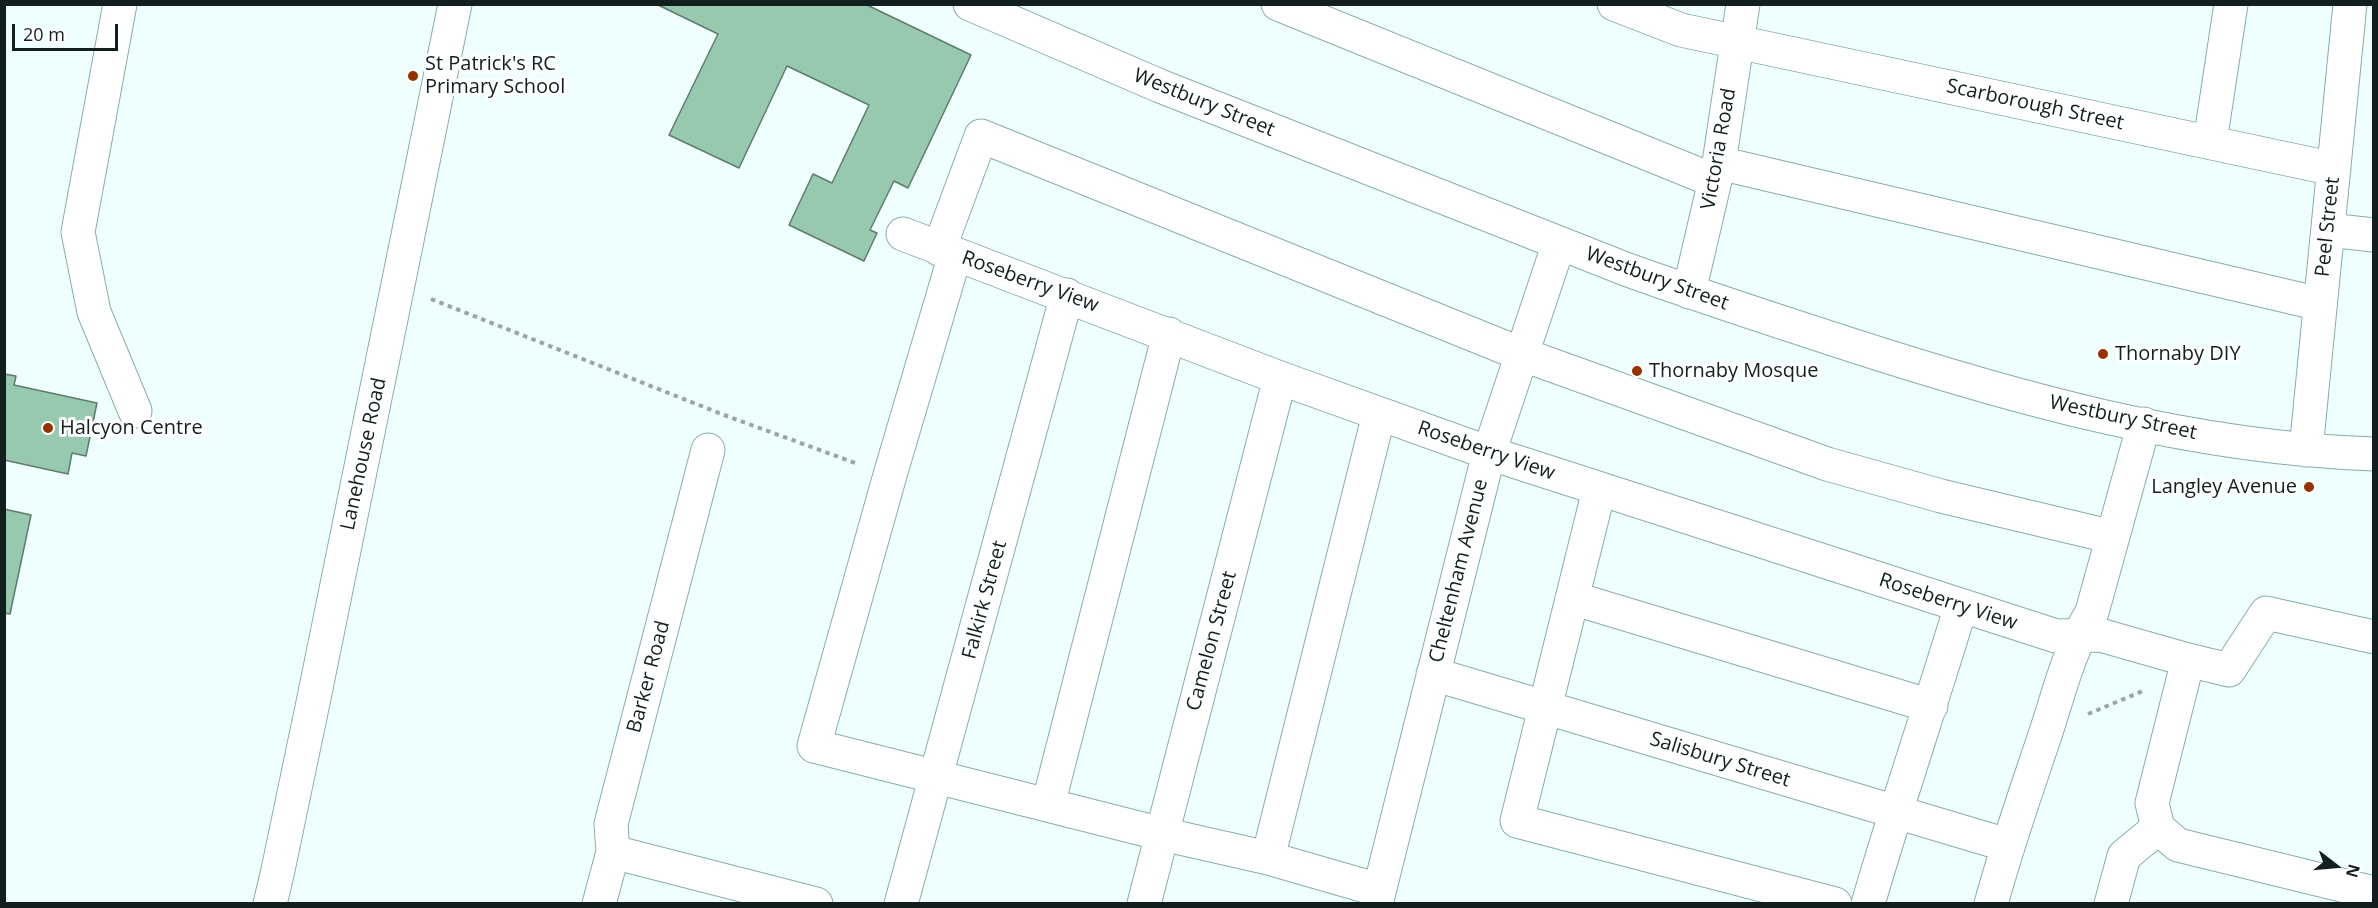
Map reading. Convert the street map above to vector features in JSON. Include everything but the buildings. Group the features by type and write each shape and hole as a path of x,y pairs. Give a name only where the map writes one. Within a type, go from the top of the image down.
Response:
{"street":[{"path":"120,4 78,232 94,312 135,411"},
{"name":"Lanehouse Road","path":"270,903 455,4"},
{"name":"Westbury Street","path":"970,4 1160,86 1559,243 1689,292 1948,376 2144,424 2233,441 2306,450 2373,454"},
{"path":"1278,4 1717,172 2320,304"},
{"name":"Scarborough Street","path":"1614,4 1681,30 2334,169"},
{"name":"Victoria Road","path":"1689,292 1717,172 1743,4"},
{"path":"2210,142 2231,4"},
{"name":"Peel Street","path":"2306,450 2334,169 2360,52 2350,4"},
{"path":"1378,897 1268,858 1162,834 814,746 890,475 947,252 981,135 1521,354 1827,464 1941,496 2113,537"},
{"path":"2328,230 2373,235"},
{"name":"Roseberry View","path":"903,234 1280,378 1489,453 2056,636 2100,635 2186,667 2229,670 2266,613 2373,637"},
{"name":"Cheltenham Avenue","path":"1378,897 1489,453 1559,243"},
{"name":"Falkirk Street","path":"900,903 937,777 1067,295"},
{"path":"1048,805 1168,334"},
{"name":"Camelon Street","path":"1144,903 1280,378"},
{"path":"1268,858 1379,414"},
{"path":"1991,903 2007,845 2046,731 2065,666 2092,612 2144,424"},
{"name":"Barker Road","path":"599,903 613,852 611,824 708,450"},
{"path":"1599,490 1517,821 1835,903"},
{"path":"1572,598 1931,706"},
{"path":"1868,903 1894,813 1931,706 1960,606"},
{"path":"2186,667 2152,803 2158,828 2178,845 2373,894"},
{"name":"Salisbury Street","path":"1433,674 2007,845"},
{"path":"2111,903 2124,856 2158,828"},
{"path":"613,852 816,903"}],"path":[{"path":"398,286 724,415 890,475"},
{"path":"2046,731 2186,667"}],"place":[{"name":"St Patrick's RC Primary School","path":"413,76"},
{"name":"Thornaby DIY","path":"2103,354"},
{"name":"Thornaby Mosque","path":"1637,371"},
{"name":"Halcyon Centre","path":"48,428"},
{"name":"Langley Avenue","path":"2309,487"}]}
